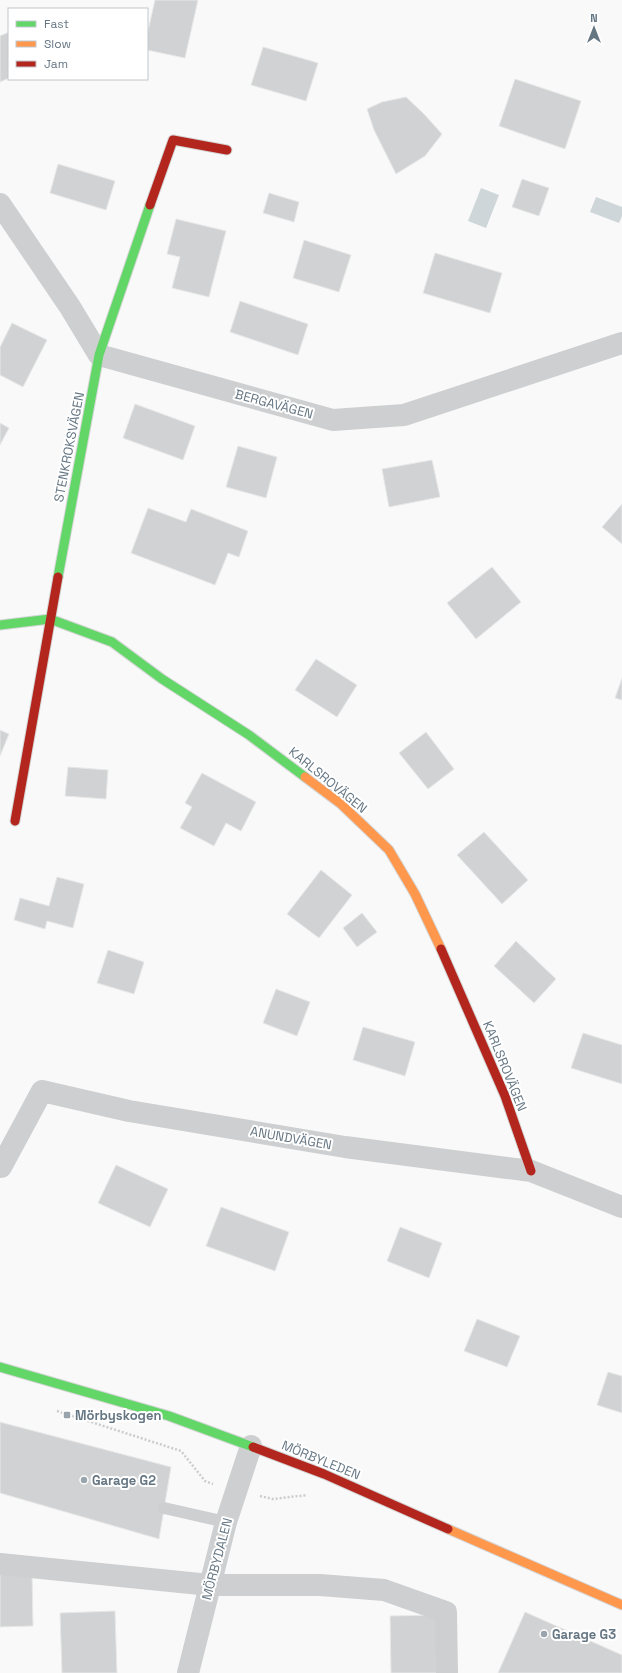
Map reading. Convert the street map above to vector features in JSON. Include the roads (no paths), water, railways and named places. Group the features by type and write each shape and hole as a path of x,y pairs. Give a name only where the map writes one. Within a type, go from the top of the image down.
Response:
{"street":[{"name":"STENKROKSVÄGEN","path":"15,822 50,619 99,355 173,140 227,150"},
{"path":"0,204 70,307 99,355"},
{"name":"BERGAVÄGEN","path":"99,355 332,420 404,415 622,343"},
{"name":"KARLSROVÄGEN","path":"0,626 50,619 112,642 162,679 249,735 341,804 388,850 415,894 456,981 505,1096 531,1171"},
{"name":"ANUNDVÄGEN","path":"1,1167 42,1091 129,1111 345,1147 531,1171 622,1207"},
{"name":"MÖRBYLEDEN","path":"0,1366 169,1416 252,1446 324,1474 622,1605"},
{"name":"MÖRBYDALEN","path":"188,1673 226,1522 252,1446"},
{"path":"0,1564 210,1585 320,1584 384,1590 446,1612 447,1673"}],"lane":[{"path":"164,1508 226,1522"}],"place":[{"name":"Mörbyskogen","path":"67,1415"},
{"name":"Garage G2","path":"84,1480"},
{"name":"Garage G3","path":"544,1634"}]}
